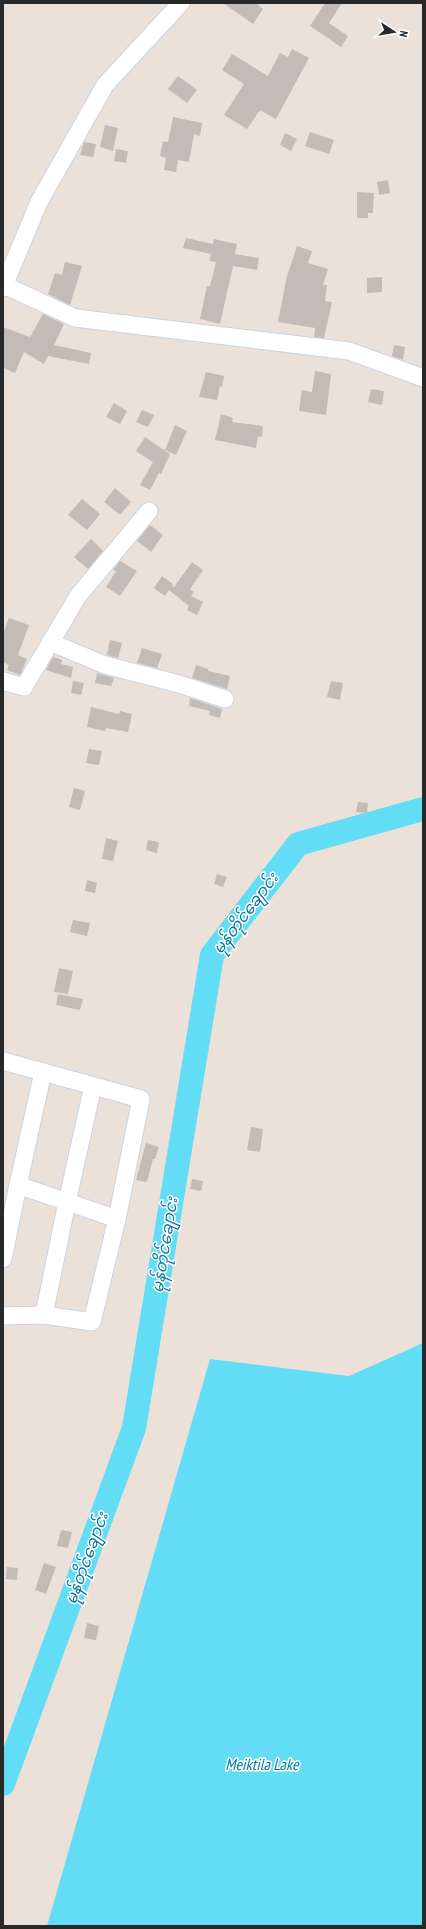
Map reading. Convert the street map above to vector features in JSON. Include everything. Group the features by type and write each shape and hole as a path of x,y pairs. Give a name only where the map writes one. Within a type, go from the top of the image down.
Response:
{"street":[{"path":"181,3 105,85 39,202 4,286 75,318 349,350 423,378"},
{"path":"3,680 24,688 78,596 149,511"},
{"path":"50,642 105,665 179,684 225,699"},
{"path":"3,1061 141,1099 117,1219 92,1322 44,1315 3,1316"},
{"path":"3,1260 43,1072"},
{"path":"44,1315 93,1086"},
{"path":"18,1185 117,1219"}],"water":[{"name":"Meiktila Lake","path":"423,1343 423,1926 47,1926 210,1359 349,1376"}],"building":[{"path":"223,3 256,3 263,9 253,24"},
{"path":"325,3 342,3 329,23 348,36 341,47 310,26"},
{"path":"292,49 309,58 276,119 260,110 247,129 224,115 244,84 222,70 232,54 268,76 280,53 288,57"},
{"path":"178,76 197,90 187,103 168,89"},
{"path":"173,117 202,123 200,136 194,134 189,162 178,160 176,172 164,170 166,158 160,156 163,141 168,142"},
{"path":"105,125 118,128 113,151 100,147"},
{"path":"310,132 334,140 329,154 305,146"},
{"path":"285,133 297,139 291,151 280,145"},
{"path":"84,142 96,144 93,157 80,155"},
{"path":"116,149 128,151 126,163 114,161"},
{"path":"388,180 390,193 379,195 377,182"},
{"path":"357,192 374,193 373,213 368,213 368,218 357,218"},
{"path":"186,238 213,244 214,239 237,244 235,254 259,258 257,270 233,266 220,324 200,319 207,286 210,286 216,262 209,261 211,254 183,248"},
{"path":"297,246 312,251 308,263 328,269 323,285 327,285 325,301 332,302 324,338 314,337 315,328 278,322 287,276"},
{"path":"65,262 82,266 70,305 48,294 55,273 62,275"},
{"path":"382,277 382,292 367,293 367,278"},
{"path":"43,314 64,324 54,345 91,353 89,364 48,356 44,364 24,352 15,373 3,368 3,327 30,337"},
{"path":"394,345 405,347 403,360 392,356"},
{"path":"315,371 331,374 326,415 299,411 302,390 312,392"},
{"path":"206,372 224,376 217,400 199,397"},
{"path":"371,389 384,391 382,405 368,402"},
{"path":"114,403 127,411 120,424 106,417"},
{"path":"142,410 154,415 148,427 136,422"},
{"path":"221,414 233,418 232,422 263,426 262,437 258,436 256,448 215,440"},
{"path":"175,425 187,431 176,455 165,450"},
{"path":"145,437 170,454 161,474 159,473 150,490 140,485 153,462 136,451"},
{"path":"115,488 131,502 120,515 104,502"},
{"path":"82,499 100,514 87,530 68,515"},
{"path":"150,525 163,535 151,552 137,541"},
{"path":"91,539 103,551 88,569 74,557"},
{"path":"120,561 137,571 120,596 106,587 116,571 113,570"},
{"path":"192,562 203,570 190,589 194,592 191,596 203,602 197,615 187,610 189,606 169,590 165,596 154,588 162,576 173,584 172,586 174,587"},
{"path":"9,618 29,625 18,655 27,659 20,675 7,670 9,665 3,662 3,634"},
{"path":"110,640 122,643 118,658 107,655"},
{"path":"142,648 162,654 157,668 137,663"},
{"path":"53,657 62,660 61,664 73,667 71,678 46,670"},
{"path":"196,665 208,669 208,671 230,676 227,689 192,678"},
{"path":"97,673 114,678 111,686 95,683"},
{"path":"73,681 84,683 81,695 71,693"},
{"path":"331,681 343,683 340,700 327,697"},
{"path":"190,698 222,709 220,718 209,715 210,711 189,706"},
{"path":"91,707 119,714 120,711 132,714 128,732 106,728 105,731 87,727"},
{"path":"89,749 102,751 99,765 86,763"},
{"path":"74,788 85,791 80,810 69,807"},
{"path":"358,802 368,803 367,813 356,812"},
{"path":"106,838 118,841 113,861 102,859"},
{"path":"148,840 159,842 157,853 146,850"},
{"path":"217,874 227,877 223,887 214,884"},
{"path":"87,880 97,883 95,893 85,891"},
{"path":"73,920 90,923 87,936 70,932"},
{"path":"59,968 73,971 68,994 54,992"},
{"path":"58,994 83,999 80,1010 56,1005"},
{"path":"251,1127 263,1129 260,1152 247,1150"},
{"path":"146,1143 159,1147 155,1159 153,1159 147,1182 136,1180"},
{"path":"192,1179 203,1181 201,1191 190,1189"},
{"path":"61,1530 72,1532 68,1548 57,1546"},
{"path":"44,1563 56,1567 46,1594 35,1590"},
{"path":"7,1567 18,1568 17,1580 6,1579"},
{"path":"87,1623 99,1626 96,1640 84,1638"}],"waterway":[{"name":"မုန်တိုင်ချောင်း","path":"3,1784 134,1428 212,955 298,844 423,809"}]}
